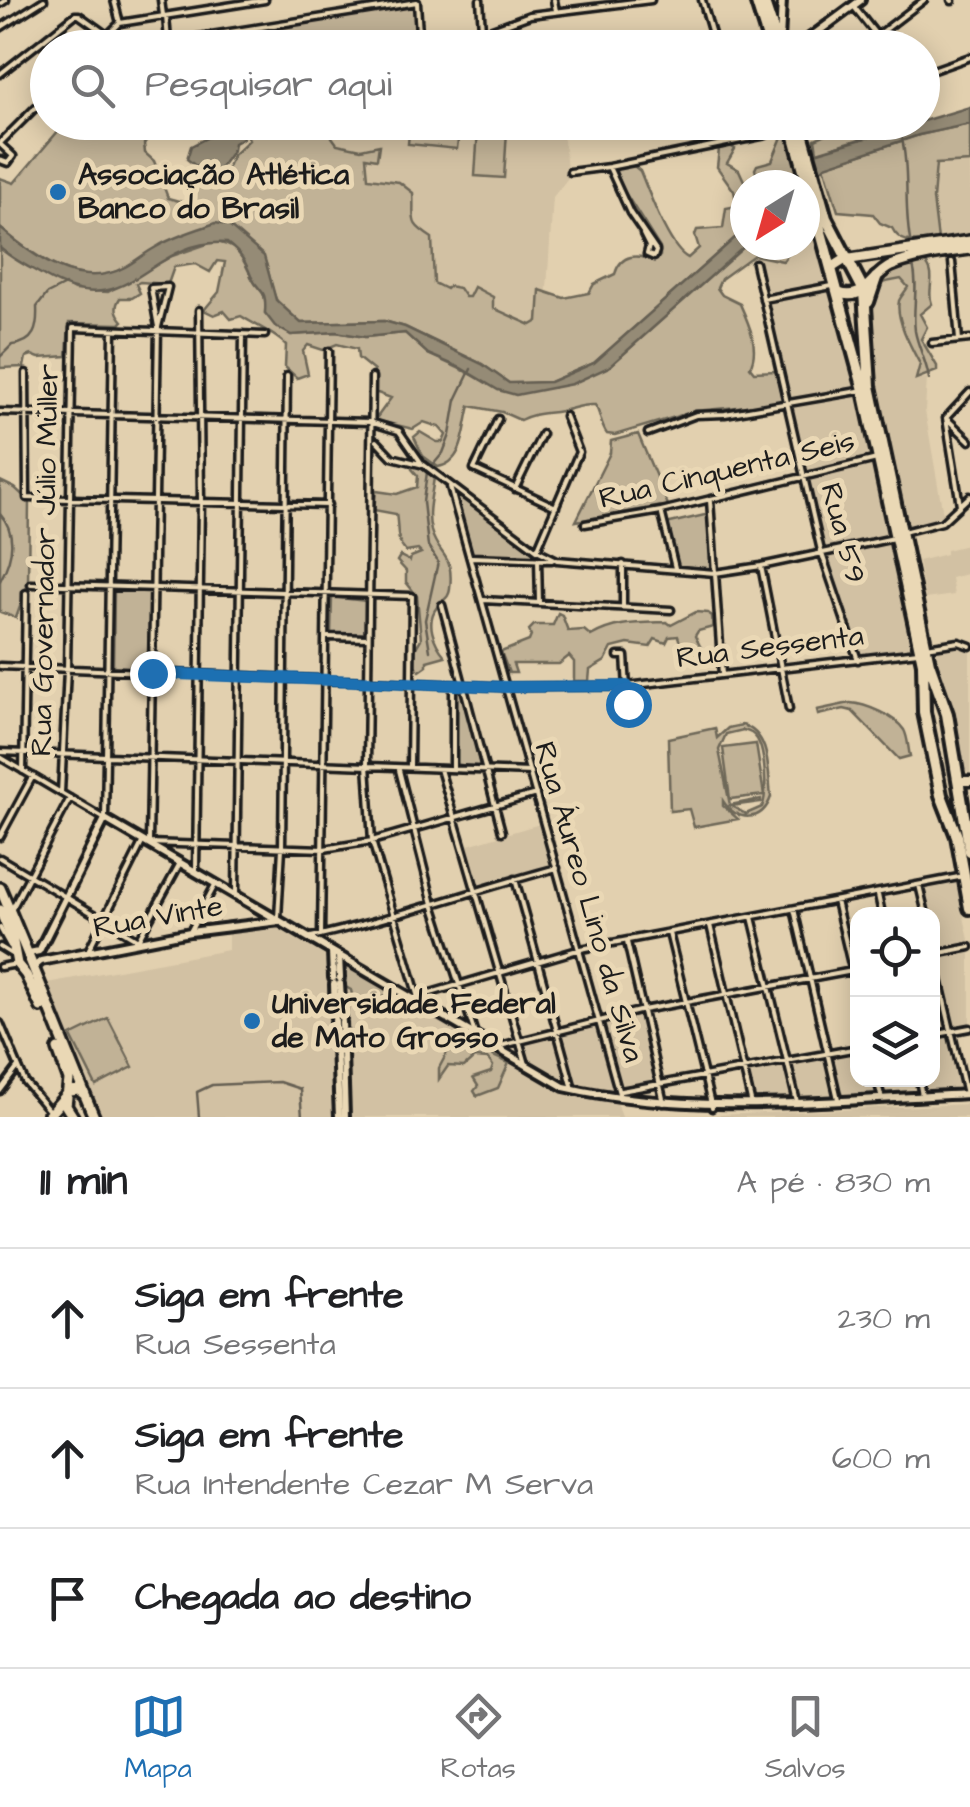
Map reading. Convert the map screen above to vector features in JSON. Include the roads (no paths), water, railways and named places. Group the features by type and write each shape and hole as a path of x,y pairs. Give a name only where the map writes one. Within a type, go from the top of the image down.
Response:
{"highway":[{"path":"756,0 770,30"},
{"path":"764,0 773,30"},
{"path":"799,141 808,170"},
{"path":"820,208 864,291 870,386 922,650 924,712 959,779"},
{"path":"820,213 899,534"},
{"path":"847,254 863,258"},
{"path":"866,312 876,278"},
{"path":"922,650 947,714 970,851"},
{"path":"924,712 934,704 947,714"},
{"path":"959,779 941,795 957,836 970,908"}],"main road":[{"path":"863,258 970,241"},
{"path":"919,258 920,252 942,245"},
{"path":"838,289 853,297 890,267 970,249"},
{"path":"833,267 847,254"},
{"path":"0,888 15,956 66,1070 66,1106 73,1117"},
{"path":"5,911 36,966 43,995 90,1107"},
{"path":"15,956 24,948 29,954"},
{"path":"26,974 36,966"},
{"path":"48,1114 76,1090 90,1107"},
{"path":"82,1117 90,1107"}],"street":[{"path":"0,4 6,0"},
{"path":"0,28 44,0"},
{"path":"114,0 120,23"},
{"path":"161,0 166,30"},
{"path":"112,30 120,23 265,0"},
{"path":"480,0 482,30"},
{"path":"554,0 556,11"},
{"path":"488,30 530,15 651,0"},
{"path":"702,0 711,30"},
{"path":"779,30 782,0"},
{"path":"820,30 861,0"},
{"path":"885,30 924,0"},
{"path":"241,30 417,1 419,30"},
{"path":"853,6 872,30"},
{"path":"57,30 76,15 100,30"},
{"path":"0,74 30,51"},
{"path":"940,68 970,58"},
{"path":"0,160 8,163 13,156 0,143 30,113"},
{"path":"570,172 609,168 743,140"},
{"path":"609,168 644,234"},
{"name":"Rua 59","path":"755,262 821,552 858,660"},
{"path":"952,262 960,340"},
{"path":"87,953 146,842 152,759 158,330 168,287 151,288 158,330"},
{"path":"763,300 838,289"},
{"path":"196,872 201,502 199,310"},
{"name":"Rua Governador Júlio Müller","path":"61,793 73,328 113,330"},
{"path":"29,954 39,952 106,819 113,330 265,335"},
{"path":"236,894 243,334"},
{"path":"932,343 970,339"},
{"path":"323,945 329,351"},
{"path":"26,373 27,498 328,505"},
{"path":"278,918 287,376"},
{"path":"372,378 370,422 375,441 367,765 372,841 418,999"},
{"path":"648,433 696,414 788,405 864,390"},
{"path":"946,418 970,392"},
{"path":"0,412 370,422 406,436 423,465"},
{"path":"538,550 579,452 564,416"},
{"path":"946,418 962,504"},
{"path":"946,418 970,440"},
{"path":"498,419 474,468 556,507"},
{"path":"375,441 387,428"},
{"path":"515,488 542,434"},
{"path":"375,441 386,454 423,465 556,560"},
{"name":"Rua Cinquenta Seis","path":"585,524 710,500 878,458"},
{"name":"Rua Áureo Lino da Silva","path":"450,487 620,1094"},
{"path":"470,557 715,572 761,566 942,522 970,496"},
{"path":"710,500 722,674"},
{"path":"962,504 970,505"},
{"path":"660,511 675,568"},
{"path":"538,559 539,602"},
{"path":"623,564 623,606"},
{"path":"761,566 789,708"},
{"path":"31,584 412,596 410,767"},
{"path":"23,770 26,593"},
{"path":"483,600 671,610"},
{"path":"442,606 502,832"},
{"path":"327,637 368,638"},
{"name":"Rua Sessenta","path":"0,666 462,686 627,686 858,660 959,642 970,646"},
{"path":"618,656 625,656 628,704"},
{"path":"453,685 453,769"},
{"path":"0,754 530,772"},
{"path":"0,754 180,863 574,1090 620,1094 660,1082 850,1049"},
{"path":"398,768 434,904 475,1034"},
{"path":"440,769 526,1064"},
{"path":"0,837 33,776"},
{"path":"146,842 324,849 372,841 536,794"},
{"path":"5,911 70,798"},
{"path":"0,858 140,941 180,863"},
{"path":"310,938 556,868"},
{"path":"418,999 581,949 964,876"},
{"path":"515,879 574,1090"},
{"path":"190,932 216,883"},
{"path":"920,885 925,907"},
{"path":"877,893 880,907"},
{"path":"836,901 850,952"},
{"path":"794,909 839,1101"},
{"path":"752,917 798,1103"},
{"name":"Rua Vinte","path":"36,966 41,961 190,932 278,920 290,925"},
{"path":"710,925 752,1106"},
{"path":"0,928 15,956"},
{"path":"669,933 712,1108"},
{"path":"626,940 664,1103"},
{"path":"0,947 15,956"},
{"path":"940,951 970,947"},
{"path":"336,953 342,1117"},
{"path":"0,967 15,956"},
{"path":"496,1047 643,1010 850,971"},
{"path":"620,1094 712,1108 968,1094 940,980"},
{"path":"0,1023 31,1091 48,1114"},
{"path":"940,1034 970,1028"},
{"path":"0,1091 18,1066"},
{"path":"879,1087 882,1099"},
{"path":"920,1087 922,1096"}],"waterway":[{"path":"902,140 911,245"},
{"path":"913,265 915,331 929,379"},
{"path":"0,357 12,345 30,338 36,328 37,307 47,294 65,285"},
{"path":"430,651 425,620 438,562 428,546 423,502 427,472 443,453 456,400 471,369"},
{"path":"0,514 11,538 8,564 0,581"},
{"path":"199,1117 197,1092 212,1085 279,1082 300,1089 302,1117"}],"place":[{"name":"Associação Atlética Banco do Brasil","path":"58,192"},
{"name":"Universidade Federal de Mato Grosso","path":"252,1021"}]}
